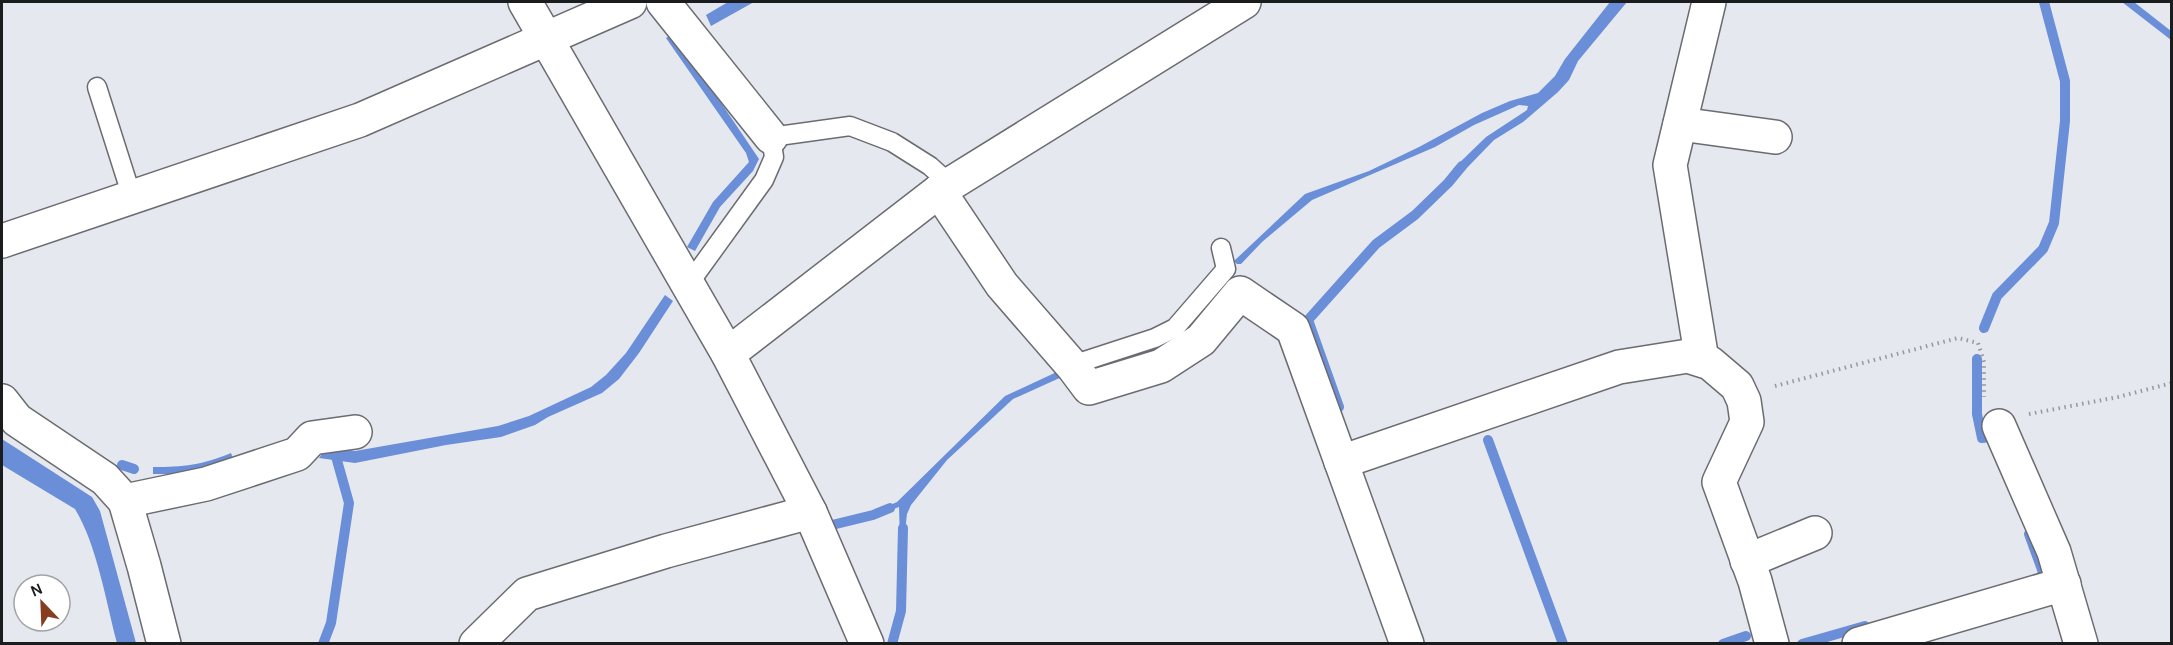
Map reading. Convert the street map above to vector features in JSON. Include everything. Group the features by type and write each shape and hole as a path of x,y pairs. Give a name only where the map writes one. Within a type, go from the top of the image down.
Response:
{"street":[{"path":"525,2 728,354 810,512 867,644"},
{"path":"2,241 360,120 630,2"},
{"path":"663,2 771,136"},
{"path":"1702,360 1670,165 1709,2"},
{"path":"728,354 945,188 1230,5"},
{"path":"1680,124 1775,137"},
{"path":"945,188 1002,285 1089,388 1161,366 1201,340 1240,293 1293,329 1407,644"},
{"path":"1341,462 1619,367 1688,356 1710,363 1737,386 1744,401 1747,422 1719,482 1755,581 1768,642"},
{"path":"2,401 17,420 105,478 125,501 164,644"},
{"path":"1999,426 2054,552 2081,644"},
{"path":"125,501 206,484 297,454 312,438 355,432"},
{"path":"476,644 527,594 666,551 810,512"},
{"path":"1747,561 1815,533"},
{"path":"1859,644 2064,584"}],"lane":[{"path":"97,87 132,196"},
{"path":"688,285 764,180 774,157 771,136 850,126 892,142 930,166 945,188"},
{"path":"1071,365 1155,339 1175,328 1226,269 1221,248"}],"path":[{"path":"1737,386 1765,389 1958,338 1978,343 1984,362 1984,397 1999,426 2025,415 2118,397 2172,383"}],"water":[{"path":"728,2 754,2 711,26 706,15"},
{"path":"1610,2 1627,2 1578,61 1569,80 1523,122 1494,140 1462,173 1454,175 1453,169 1486,137 1527,110 1528,106 1519,105 1474,125 1435,147 1312,200 1262,242 1241,264 1234,261 1305,194 1369,171 1482,113 1510,101 1538,93 1555,76 1565,59"},
{"path":"2122,2 2134,2 2171,31 2171,40"},
{"path":"674,33 759,159 753,171 720,207 695,251 687,247 713,202 749,162 746,153 666,38"},
{"path":"1217,291 1220,294 1206,314 1170,346 1096,371 1095,366"},
{"path":"665,295 673,301 619,379 602,393 535,425 501,437 355,463 319,458 327,447 355,451 498,426 529,416 591,387 606,375 626,353"},
{"path":"1061,370 1064,376 1013,399 947,460 911,505 907,514 904,540 900,541 899,507 877,515 879,510 897,502 1005,396"},
{"path":"2,439 92,497 100,511 136,643 117,643 95,556 83,523 75,509 2,465"},
{"path":"231,453 234,461 185,474 153,474 153,467 193,464"}],"waterway":[{"path":"1984,328 1997,296 2043,249 2054,223 2065,121 2065,81 2044,2"},
{"path":"1339,407 1308,320 1376,244 1415,215 1462,166"},
{"path":"1977,359 1977,414 1982,438 1991,437 1994,444"},
{"path":"1488,440 1563,644"},
{"path":"323,644 331,623 349,503 335,453"},
{"path":"122,465 134,469"},
{"path":"832,525 873,515 890,508"},
{"path":"892,644 901,611 903,528"},
{"path":"2029,534 2044,575 2041,576"},
{"path":"1802,644 1865,626"},
{"path":"1723,644 1746,636"}]}
